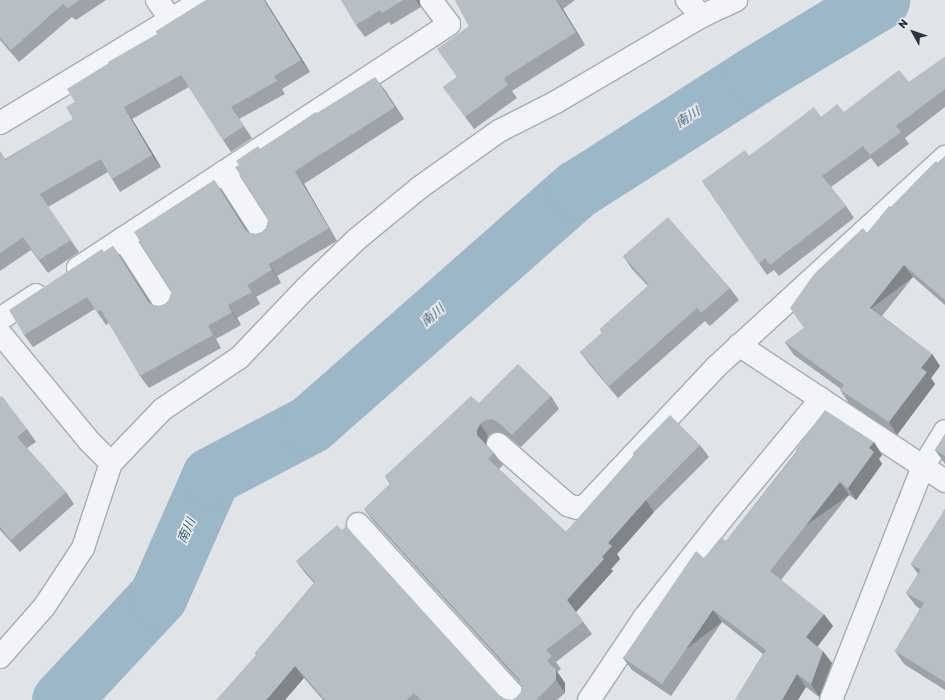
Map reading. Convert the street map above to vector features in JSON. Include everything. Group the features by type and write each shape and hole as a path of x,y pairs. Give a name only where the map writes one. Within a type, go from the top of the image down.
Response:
{"street":[{"path":"157,0 171,19"},
{"path":"0,123 202,0"},
{"path":"0,319 448,24 431,0"},
{"path":"687,0 702,16"},
{"path":"0,657 44,608 83,548 112,463 163,409 239,358 306,288 357,239 419,188 499,131 556,102 702,16 736,0"},
{"path":"498,444 568,505 577,508 586,505 716,367 945,158"},
{"path":"224,172 264,234"},
{"path":"123,238 168,306"},
{"path":"0,333 90,442 112,463"},
{"path":"739,345 945,482"},
{"path":"590,700 644,618 725,515 821,399"},
{"path":"831,700 923,467 945,431"},
{"path":"358,524 518,700"}],"building":[{"path":"0,0 79,0 68,8 63,4 11,50 0,38"},
{"path":"206,0 264,0 301,60 274,76 277,81 231,107 244,126 223,140 181,75 124,107 152,155 112,179 101,159 40,194 71,240 39,260 23,237 0,253 0,152 5,160 73,119 66,107 75,102 67,89 109,63 108,62 157,34 156,31"},
{"path":"341,0 403,0 382,13 380,10 356,25"},
{"path":"455,0 556,0 576,32 504,78 508,85 465,117 443,87 457,77 437,49 469,26"},
{"path":"945,57 945,89 896,126 901,132 870,155 863,146 822,176 846,206 770,265 765,258 759,264 702,181 745,150 749,156 814,107 821,117 837,104 844,112 899,70 909,82"},
{"path":"375,77 395,107 295,171 329,228 269,264 272,270 247,285 252,292 228,305 232,312 208,326 213,335 140,376 101,310 97,312 87,297 24,335 9,310 102,249 104,252 113,246 148,301 152,305 159,306 165,304 169,300 171,293 169,287 134,232 214,180 245,229 249,233 256,234 262,232 266,228 268,221 266,215 235,167 239,165 236,161 258,146 260,149 316,112 317,113"},
{"path":"945,156 945,300 904,265 870,308 932,354 921,368 927,372 889,422 840,390 844,385 785,342 804,328 790,308 814,274 863,228 867,233 889,206 891,207 936,161 938,163"},
{"path":"668,217 730,288 701,313 697,308 609,386 580,352 603,332 600,329 649,285 623,256"},
{"path":"518,364 551,396 512,435 498,422 491,419 485,420 480,424 477,430 477,435 494,453 488,459 566,532 635,454 633,453 670,415 700,445 646,500 608,543 612,546 602,557 604,559 567,600 583,622 546,650 552,656 547,661 556,670 556,680 536,700 512,700 521,692 522,685 519,679 364,509 391,483 385,476 471,396 479,403"},
{"path":"2,396 27,429 17,437 66,492 11,540 0,527 0,397"},
{"path":"825,410 874,442 869,448 874,452 848,488 840,482 770,571 824,614 806,637 823,651 811,684 797,674 782,700 735,700 766,650 713,610 662,684 623,658 696,551 704,558 721,537 726,541 798,451 796,450"},
{"path":"945,434 945,456 935,450"},
{"path":"945,509 945,682 895,651 924,603 906,593 921,570 911,564"},
{"path":"337,525 342,530 346,526 500,696 505,699 512,700 421,700 414,693 406,700 325,700 295,666 266,700 216,700 257,654 255,653 315,582 296,561"}],"waterway":[{"name":"南川","path":"61,700 158,596 211,476 310,424 577,189 755,75 880,0"}]}
